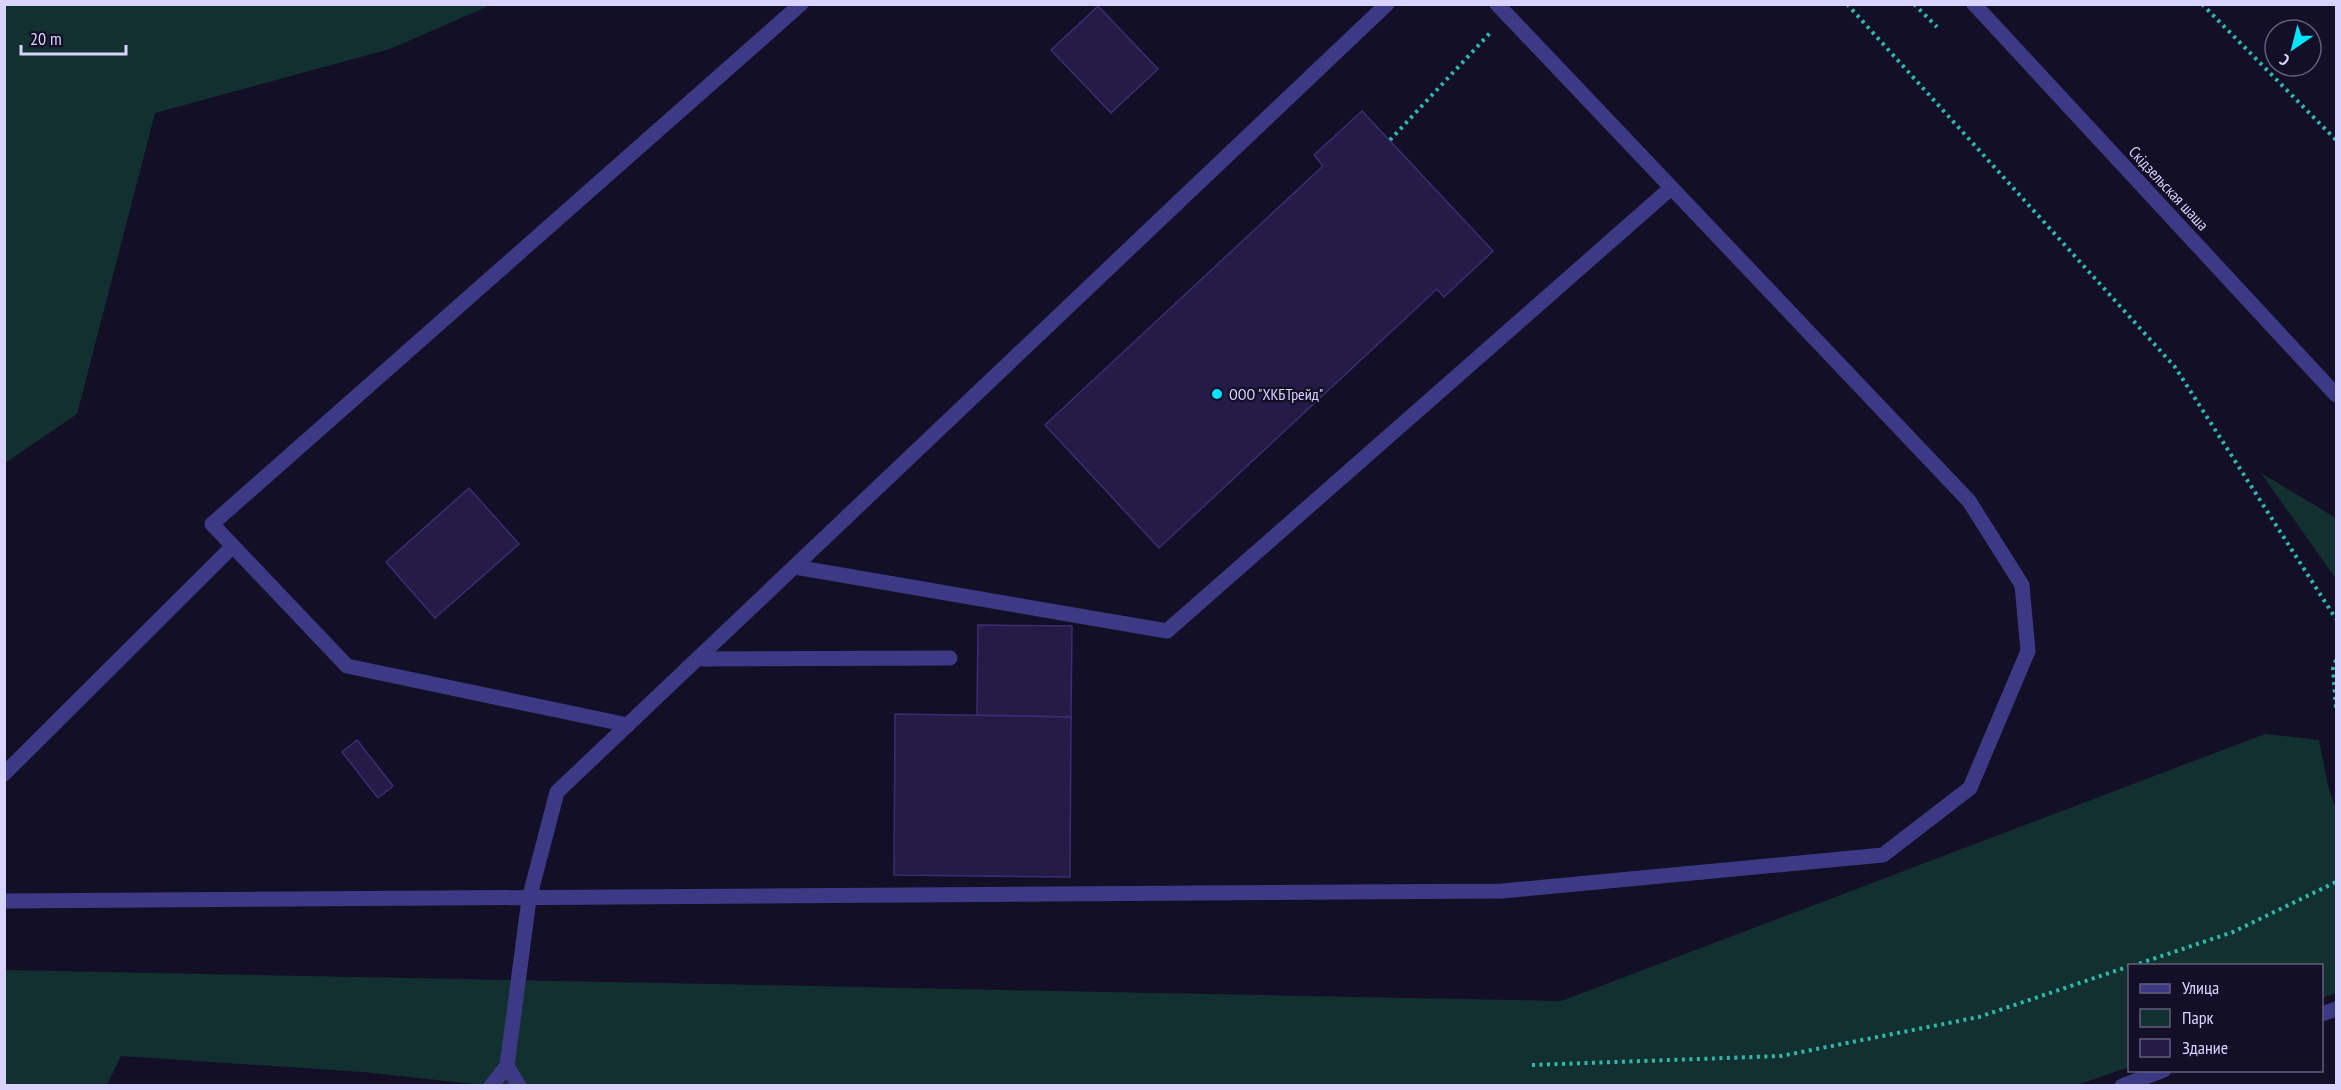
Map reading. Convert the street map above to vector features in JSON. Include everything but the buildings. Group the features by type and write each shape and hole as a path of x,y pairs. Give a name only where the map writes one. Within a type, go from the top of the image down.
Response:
{"street":[{"path":"628,725 347,666 212,524 801,4"},
{"path":"491,1086 507,1066 529,899 557,792 1387,4"},
{"name":"Скідзельская шаша","path":"1974,4 2337,395"},
{"path":"4,901 1502,891 1883,855 1970,788 2028,651 2022,585 1969,501 1502,10"},
{"path":"795,567 1167,631 1671,188"},
{"path":"4,774 233,546"},
{"path":"698,659 950,658"},
{"path":"507,1066 519,1086"},
{"path":"2122,1086 2161,1072"}],"path":[{"path":"1847,4 2175,367 2337,619"},
{"path":"1914,4 1937,27"},
{"path":"2202,4 2337,140"},
{"path":"1390,140 1502,10"},
{"path":"2337,660 2333,669 2337,708"},
{"path":"2137,964 2234,932 2337,882"},
{"path":"1532,1065 1781,1056 1979,1017 2128,967"}],"green space":[{"path":"5,4 491,5 390,49 155,113 77,414 5,463"},
{"path":"2261,473 2336,518 2336,579"},
{"path":"2265,734 2319,740 2328,786 2336,809 2336,993 2323,998 2323,964 2128,964 2128,1067 2077,1085 492,1086 363,1072 121,1056 107,1085 5,1086 5,970 1561,1001"}],"place":[{"name":"ООО \"ХКБТрейд\"","path":"1217,394"}]}
